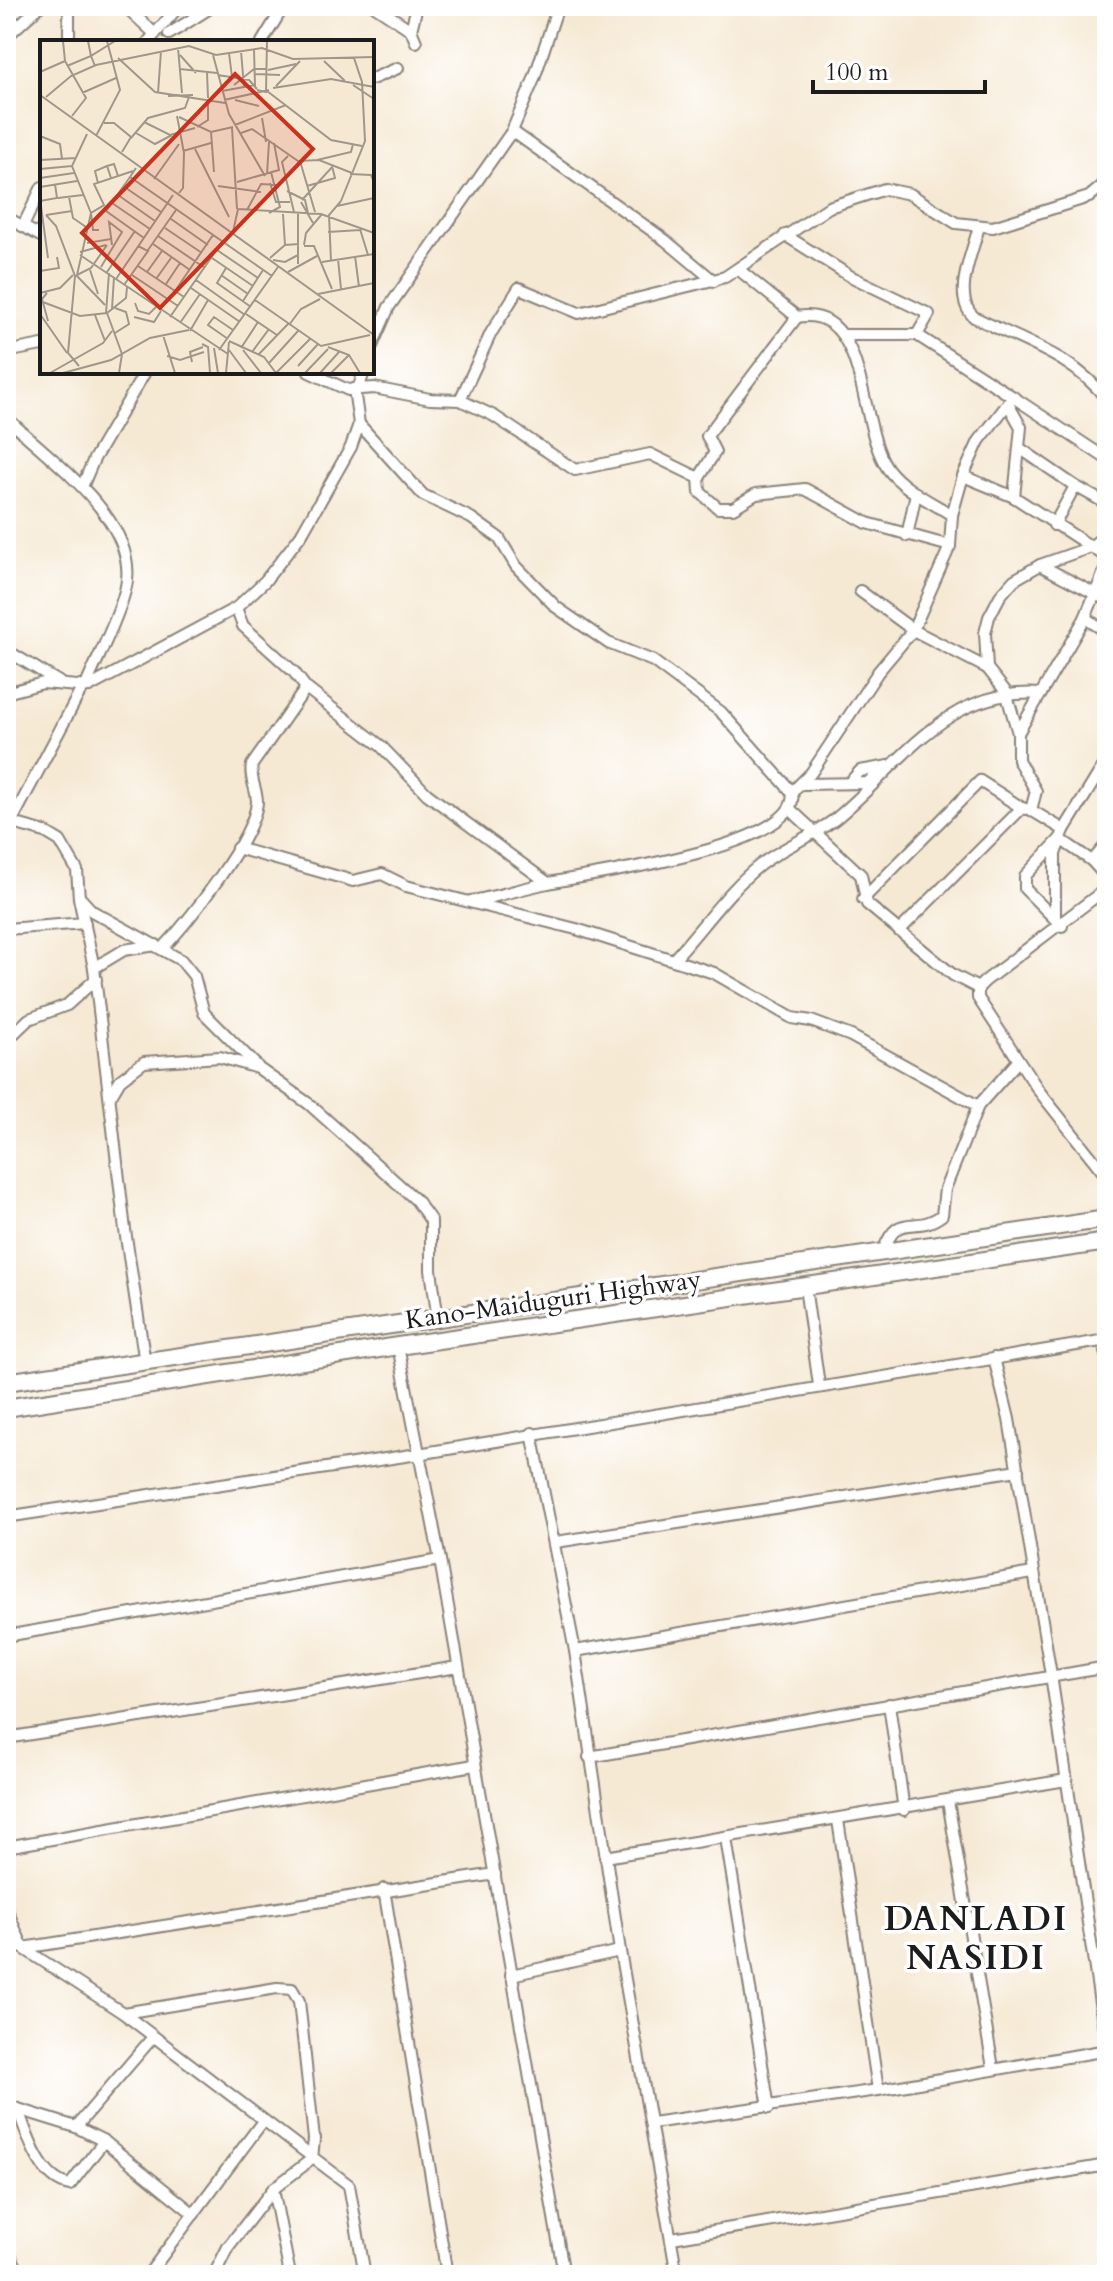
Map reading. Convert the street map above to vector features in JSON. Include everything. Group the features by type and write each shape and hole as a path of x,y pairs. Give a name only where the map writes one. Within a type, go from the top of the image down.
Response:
{"highway":[{"name":"Kano-Maiduguri Highway","path":"6,1382 1107,1219"},
{"name":"Kano-Maiduguri Highway","path":"6,1408 398,1346 1107,1242"}],"street":[{"path":"6,37 40,6"},
{"path":"69,6 69,40"},
{"path":"125,6 152,38 179,6"},
{"path":"169,34 213,6"},
{"path":"263,40 284,6"},
{"path":"375,6 411,30 416,42"},
{"path":"411,30 417,6"},
{"path":"374,341 389,307 512,131 534,79 558,6"},
{"path":"374,78 398,68"},
{"path":"512,131 665,240 714,281"},
{"path":"460,400 491,333 519,288 579,313 714,281 738,269 829,207 885,189 910,194 956,223 993,227 1089,197 1106,185"},
{"path":"23,226 40,191"},
{"path":"6,217 40,236"},
{"path":"979,226 963,292 965,308 974,317 1079,370 1107,400"},
{"path":"785,235 850,276 929,314 917,335"},
{"path":"738,269 797,317"},
{"path":"950,546 867,523 805,489 756,494 733,508 718,508 700,492 699,478 715,452 707,436 797,317 812,315 826,318 845,335 884,463 916,493 952,515"},
{"path":"845,335 917,335 1010,401 1107,459"},
{"path":"6,352 40,345"},
{"path":"82,487 94,459 144,374"},
{"path":"315,374 356,389 374,388 430,399 460,400 494,416 575,470 650,454 699,478"},
{"path":"6,693 43,683 84,688 236,608 265,581 301,535 351,447 359,424 356,389 363,374"},
{"path":"1010,401 1021,427 1014,497"},
{"path":"792,792 802,784 835,740 890,654 913,630 950,546 952,515 963,476 979,441 1010,401"},
{"path":"6,417 82,487 123,542 128,567 125,591 84,688 8,825 45,832 60,841 77,870 79,898 95,974 145,1363"},
{"path":"359,424 423,495 485,526 499,538 516,566 556,607 608,643 653,661 721,712 792,792 791,810 861,875 863,899 953,975 978,988"},
{"path":"1021,449 1107,504"},
{"path":"963,476 1014,497 1107,557"},
{"path":"1054,525 1075,486"},
{"path":"907,536 916,493"},
{"path":"987,668 985,633 1000,596 1014,580 1040,565 1091,547 1107,533"},
{"path":"1040,565 1102,598"},
{"path":"1018,733 1085,618 1102,598 1107,565"},
{"path":"860,591 913,630 987,668 1006,692 1018,733 1018,760 1036,791 1026,809 899,931"},
{"path":"236,608 243,626 294,672 306,688 388,752 427,794 548,883"},
{"path":"1085,618 1107,632"},
{"path":"6,650 65,686"},
{"path":"6,1041 29,1019 67,1005 95,974 124,950 159,947 184,927 237,848 257,802 252,765 306,688"},
{"path":"673,960 759,866 833,820 911,745 955,714 1006,692 1041,694"},
{"path":"1058,922 1025,889 1022,881 1062,835 1107,760"},
{"path":"802,784 867,783 890,766"},
{"path":"863,899 980,781 1062,835 1107,878"},
{"path":"471,901 548,883 609,875 696,852 759,833 791,810"},
{"path":"1058,922 1054,873 1062,835"},
{"path":"1092,861 1107,844"},
{"path":"237,848 353,881 382,874 406,886 576,929 728,979 792,1018 851,1036 978,1106"},
{"path":"978,988 1058,922 1107,888"},
{"path":"79,898 92,911 181,960 194,976 204,1013 258,1068 309,1104 416,1200 431,1221 431,1270 438,1320"},
{"path":"6,929 85,923"},
{"path":"978,988 978,998 1018,1061 1107,1177"},
{"path":"109,1098 120,1080 144,1062 220,1057 258,1068"},
{"path":"883,1252 890,1233 900,1226 935,1221 942,1215 945,1189 978,1106 1018,1061"},
{"path":"805,1287 819,1385"},
{"path":"6,1517 418,1454 819,1385 1105,1340 1107,1357"},
{"path":"398,1346 440,1560 564,2275"},
{"path":"652,2123 769,2108 1107,2050 1018,1470 994,1358"},
{"path":"532,1433 556,1542 575,1651 620,1951 677,2275"},
{"path":"556,1542 1018,1470"},
{"path":"6,1636 440,1560"},
{"path":"575,1651 1033,1573"},
{"path":"6,1738 458,1667"},
{"path":"589,1757 1107,1667"},
{"path":"889,1704 904,1810"},
{"path":"6,1900 6,1846 474,1765"},
{"path":"605,1857 904,1810 1066,1780"},
{"path":"948,1801 993,2068"},
{"path":"838,1820 878,2090"},
{"path":"726,1838 769,2108"},
{"path":"23,1948 495,1874"},
{"path":"384,1889 447,2275"},
{"path":"6,1908 23,1948 123,2013 349,2185 365,2275"},
{"path":"511,1975 620,1951"},
{"path":"123,2013 292,1989 299,2001 314,2139 312,2159 273,2189 228,2247 214,2275"},
{"path":"76,2127 153,2037"},
{"path":"6,2105 76,2127 104,2141 194,2214"},
{"path":"18,2109 45,2169 60,2183 70,2185 104,2141"},
{"path":"148,2275 263,2121"},
{"path":"672,2238 1107,2165"},
{"path":"273,2189 290,2275"},
{"path":"6,2246 20,2275"}],"district":[{"name":"DANLADI NASIDI","path":"976,1938"}]}
